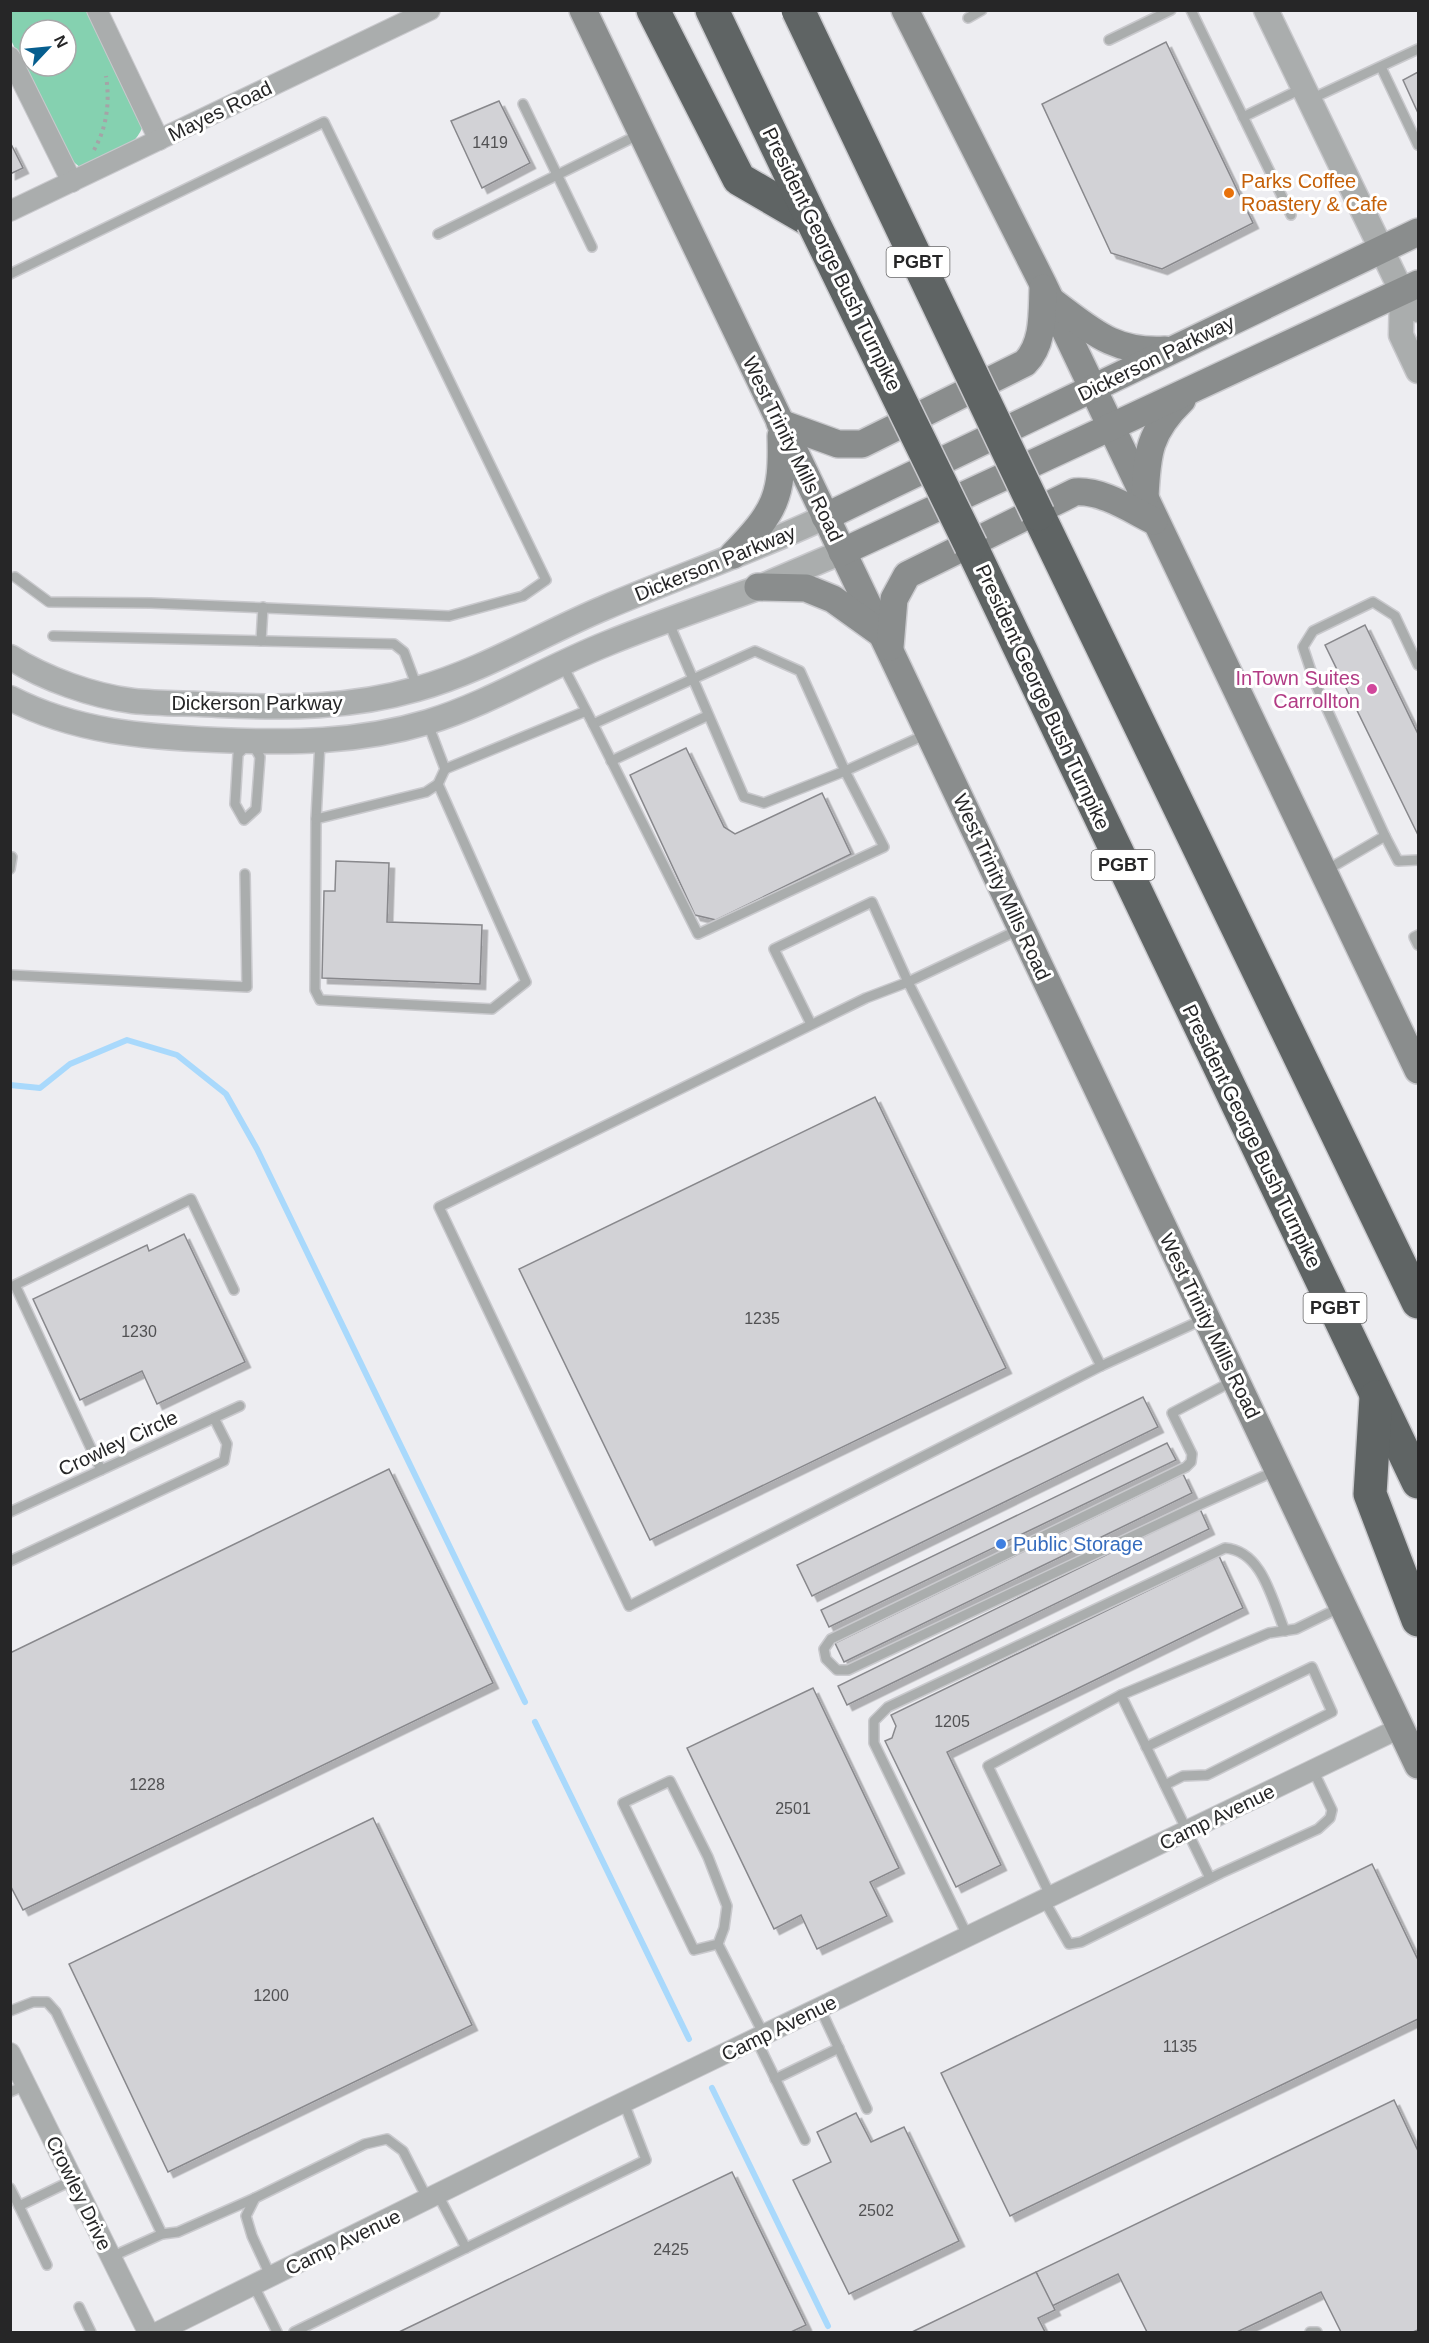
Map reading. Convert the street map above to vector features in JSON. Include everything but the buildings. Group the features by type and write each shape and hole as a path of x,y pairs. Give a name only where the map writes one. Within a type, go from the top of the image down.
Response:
{"highway":[{"path":"653,10 739,179 813,222"},
{"name":"President George Bush Turnpike","path":"712,10 1419,1482"},
{"name":"PGBT","path":"798,10 1419,1302"},
{"path":"1376,1395 1370,1494 1419,1620"}],"main road":[{"name":"West Trinity Mills Road","path":"583,10 886,641 1020,929 1419,1765"},
{"path":"904,10 1047,292 1419,1070"},
{"name":"Dickerson Parkway","path":"825,516 1419,232"},
{"path":"1047,292 1088,328 1118,346 1143,351 1173,349"},
{"path":"733,555 758,530 772,509 782,475 780,423 838,444 862,444 1025,363 1033,355 1037,344 1047,292"},
{"name":"Dickerson Parkway","path":"842,552 1191,391 1413,295"},
{"path":"1150,511 1147,458 1152,438 1168,413 1191,391"},
{"path":"758,587 806,588 833,599 886,641 894,599 907,575 1065,496 1087,491 1150,511"}],"street":[{"path":"97,10 159,140"},
{"name":"Mayes Road","path":"10,211 430,10"},
{"path":"1266,10 1381,250 1413,295 1401,336 1419,370"},
{"path":"10,57 72,182"},
{"name":"Dickerson Parkway","path":"10,657 28,668 87,690 132,701 315,707 355,703 418,689 469,670 602,608 825,516"},
{"name":"Dickerson Parkway","path":"10,698 37,712 129,735 320,742 365,737 428,722 483,702 604,644 758,587 842,552"},
{"path":"418,689 428,722"},
{"path":"245,706 251,741"},
{"path":"315,707 320,742"},
{"name":"Camp Avenue","path":"158,2332 624,2103 1402,1727"},
{"name":"Crowley Drive","path":"10,2053 18,2089 73,2180 148,2332"}],"lane":[{"path":"968,18 982,10"},
{"path":"1109,40 1171,10"},
{"path":"1191,10 1291,215"},
{"path":"1243,117 1381,67 1419,49"},
{"path":"1381,67 1419,145"},
{"path":"523,104 592,247"},
{"path":"10,274 324,123 546,580 523,596 449,616 263,607 49,602 12,575"},
{"path":"438,234 642,133"},
{"path":"1419,665 1395,616 1373,602 1312,631 1303,647 1315,683 1398,861 1419,860"},
{"path":"261,641 263,607"},
{"path":"667,620 691,680 744,797 764,803 845,771 929,733"},
{"path":"53,636 394,644 404,652 418,689"},
{"path":"562,664 698,934 884,847 845,771 800,671 755,651 593,724"},
{"path":"316,819 426,792 438,784 445,770 586,711"},
{"path":"611,762 707,716"},
{"path":"428,722 445,770"},
{"path":"251,741 260,757 256,809 244,820 235,804 238,754 251,741"},
{"path":"320,742 316,819 315,990 320,1000 492,1009 526,982 438,784"},
{"path":"1325,871 1385,837"},
{"path":"10,869 12,857"},
{"path":"10,975 247,987 245,874"},
{"path":"811,1024 774,949 872,902 908,982 1101,1366"},
{"path":"1020,929 908,982 866,998 811,1024 439,1207 629,1606 1101,1366 1206,1318"},
{"path":"1419,935 1414,938 1419,945"},
{"path":"101,1470 15,1285 192,1199 234,1290"},
{"path":"1236,1380 1172,1413 1192,1454 1191,1462 1186,1467 831,1639 824,1649 826,1659 837,1670 848,1670 1188,1509 1279,1470"},
{"name":"Crowley Circle","path":"10,1512 240,1406"},
{"path":"10,1562 224,1461 227,1444 214,1418"},
{"path":"968,1937 874,1743 874,1721 888,1707 1225,1548 1238,1550 1253,1562 1284,1631"},
{"path":"1313,1770 1332,1810 1330,1818 1318,1829 1210,1878 1081,1942 1069,1944 988,1766 1121,1695 1269,1633 1296,1629 1344,1606"},
{"path":"1146,1747 1312,1667 1332,1712 1207,1775 1183,1776 1165,1785"},
{"path":"1121,1695 1210,1878"},
{"path":"718,1944 694,1950 623,1803 670,1781 708,1857 727,1906 724,1928 718,1944 760,2037 775,2079 805,2140"},
{"path":"10,2012 46,2002 56,2012 162,2234"},
{"path":"820,2008 867,2109"},
{"path":"775,2079 838,2048"},
{"path":"294,2332 646,2160 624,2103"},
{"path":"111,2257 162,2234 178,2232 255,2198 365,2144 387,2139 403,2151 466,2248"},
{"path":"19,2205 73,2180"},
{"path":"10,2188 47,2265"},
{"path":"255,2198 246,2216 277,2332"},
{"path":"79,2307 91,2332"},
{"path":"1310,2332 1317,2332"}],"path":[{"path":"91,154 102,133 107,113 108,90 105,70"}],"green space":[{"path":"11,11 90,11 144,122 135,140 119,152 81,168 65,155 29,78 78,78 78,18 18,18 18,55 11,40"}],"waterway":[{"path":"10,1085 40,1088 70,1064 127,1040 177,1055 226,1094 257,1149 525,1702"},
{"path":"535,1722 689,2039"},
{"path":"712,2088 828,2326"}],"place":[{"name":"Parks Coffee Roastery & Cafe","path":"1229,193"},
{"name":"InTown Suites Carrollton","path":"1372,689"},
{"name":"Public Storage","path":"1001,1544"}]}
